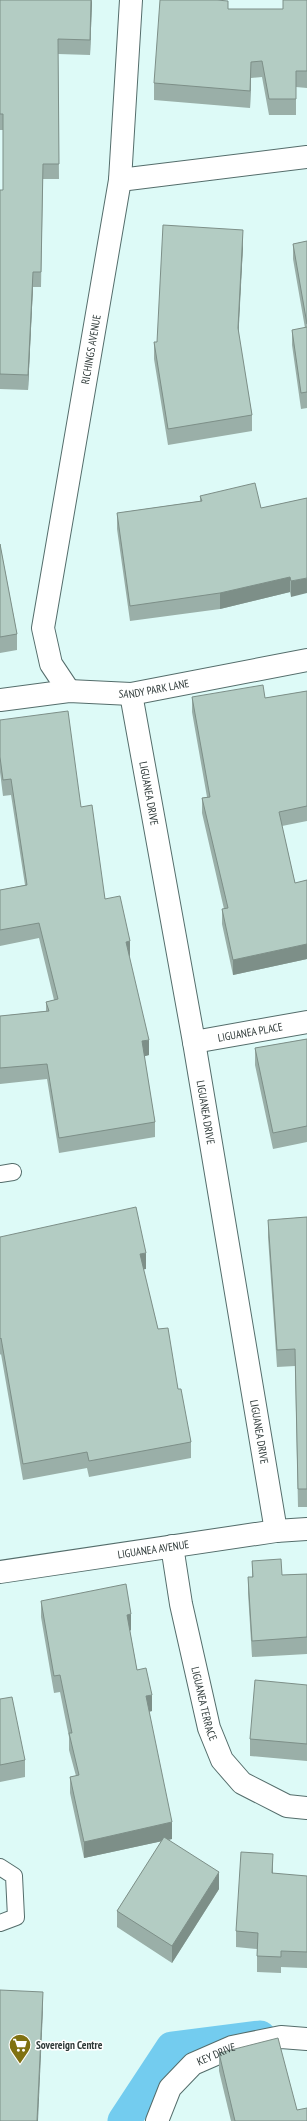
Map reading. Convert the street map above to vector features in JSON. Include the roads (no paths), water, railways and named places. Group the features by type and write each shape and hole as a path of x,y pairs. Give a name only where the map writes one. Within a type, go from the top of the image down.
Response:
{"street":[{"name":"RICHINGS AVENUE","path":"69,691 51,664 43,628 120,180 131,0"},
{"path":"120,180 307,157"},
{"name":"SANDY PARK LANE","path":"0,700 69,691 131,694 307,660"},
{"name":"LIGUANEA DRIVE","path":"131,694 194,1042 276,1531"},
{"name":"LIGUANEA PLACE","path":"194,1042 307,1022"},
{"name":"LIGUANEA AVENUE","path":"0,1572 276,1531 307,1529"},
{"name":"LIGUANEA TERRACE","path":"172,1546 181,1604 209,1728 222,1760 242,1783 287,1806 307,1808"},
{"name":"KEY DRIVE","path":"157,2121 170,2088 193,2064 232,2047 281,2037 307,2039"}],"lane":[{"path":"0,1867 14,1876 16,1917 0,1922"}],"waterway":[{"path":"124,2121 172,2048 260,2037"}],"place":[{"name":"Sovereign Centre","path":"20,2064"}]}
